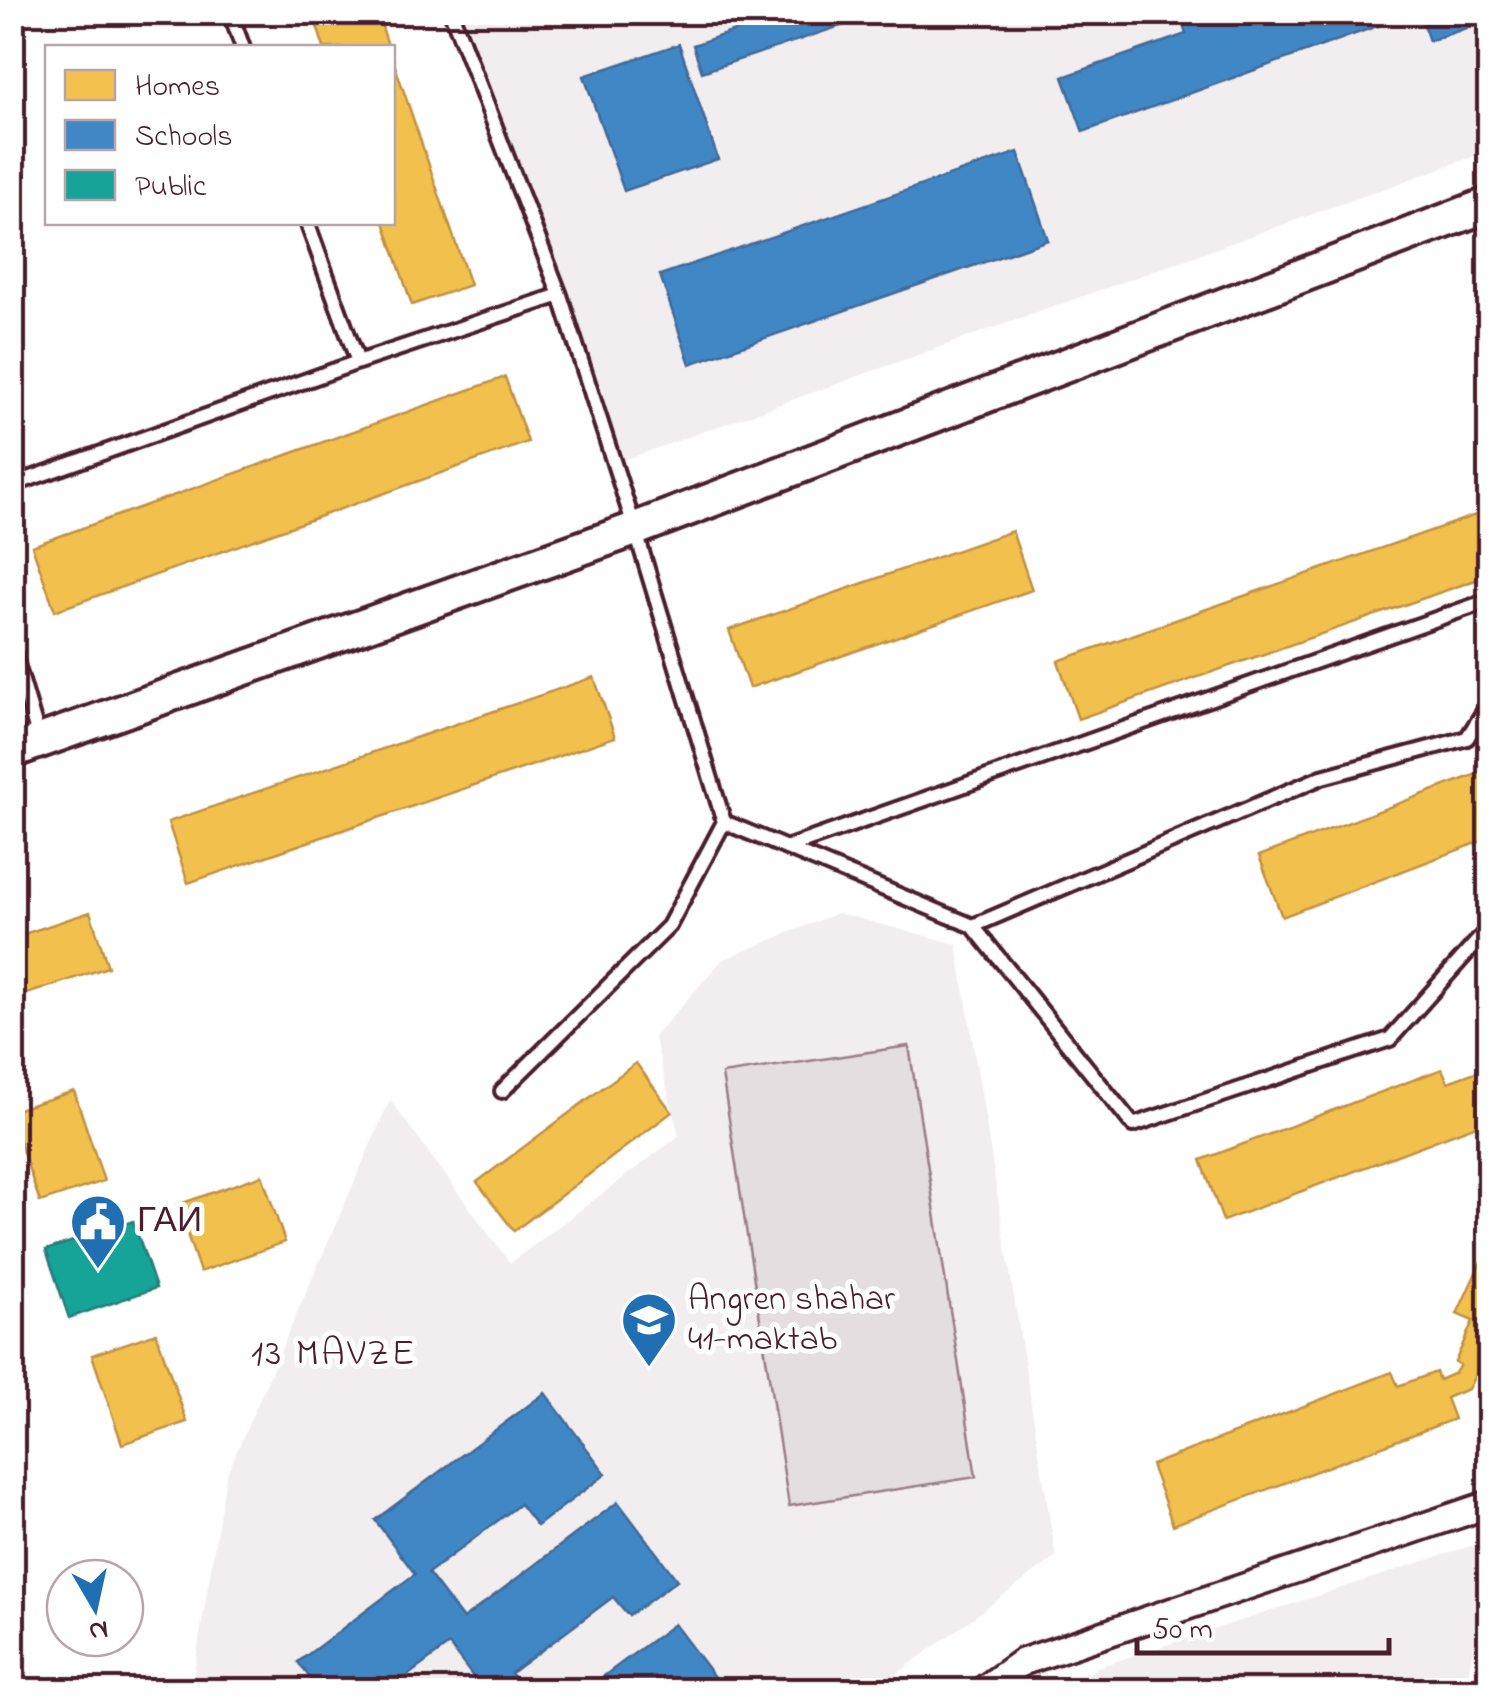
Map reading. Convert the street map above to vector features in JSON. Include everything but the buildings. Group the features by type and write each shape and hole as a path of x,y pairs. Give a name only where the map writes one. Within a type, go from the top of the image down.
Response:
{"street":[{"path":"26,746 635,529 1490,204"},
{"path":"983,1690 1022,1662 1490,1504"}],"lane":[{"path":"230,12 242,45"},
{"path":"450,12 560,296 724,822 669,926 502,1091"},
{"path":"308,225 358,362"},
{"path":"12,485 358,362 560,296"},
{"path":"786,848 1490,600"},
{"path":"12,647 26,746"},
{"path":"973,926 1322,777 1467,738 1490,702"},
{"path":"724,822 973,926 1133,1125 1390,1039 1490,927"}],"shaded area":[{"path":"461,13 1489,13 1489,151 610,465"},
{"name":"Angren shahar 41-maktab","path":"837,913 957,944 1056,1557 875,1690 191,1690 226,1476 390,1100 510,1263 679,1136 654,1037 722,960"},
{"path":"909,1046 976,1477 789,1506 722,1074"},
{"path":"1489,1540 1489,1569 1465,1690 1066,1690 1098,1667"}],"place":[{"name":"ГАИ","path":"98,1271"},
{"name":"Angren shahar 41-maktab","path":"649,1369"}],"district":[{"name":"13 MAVZE","path":"334,1355"}]}
